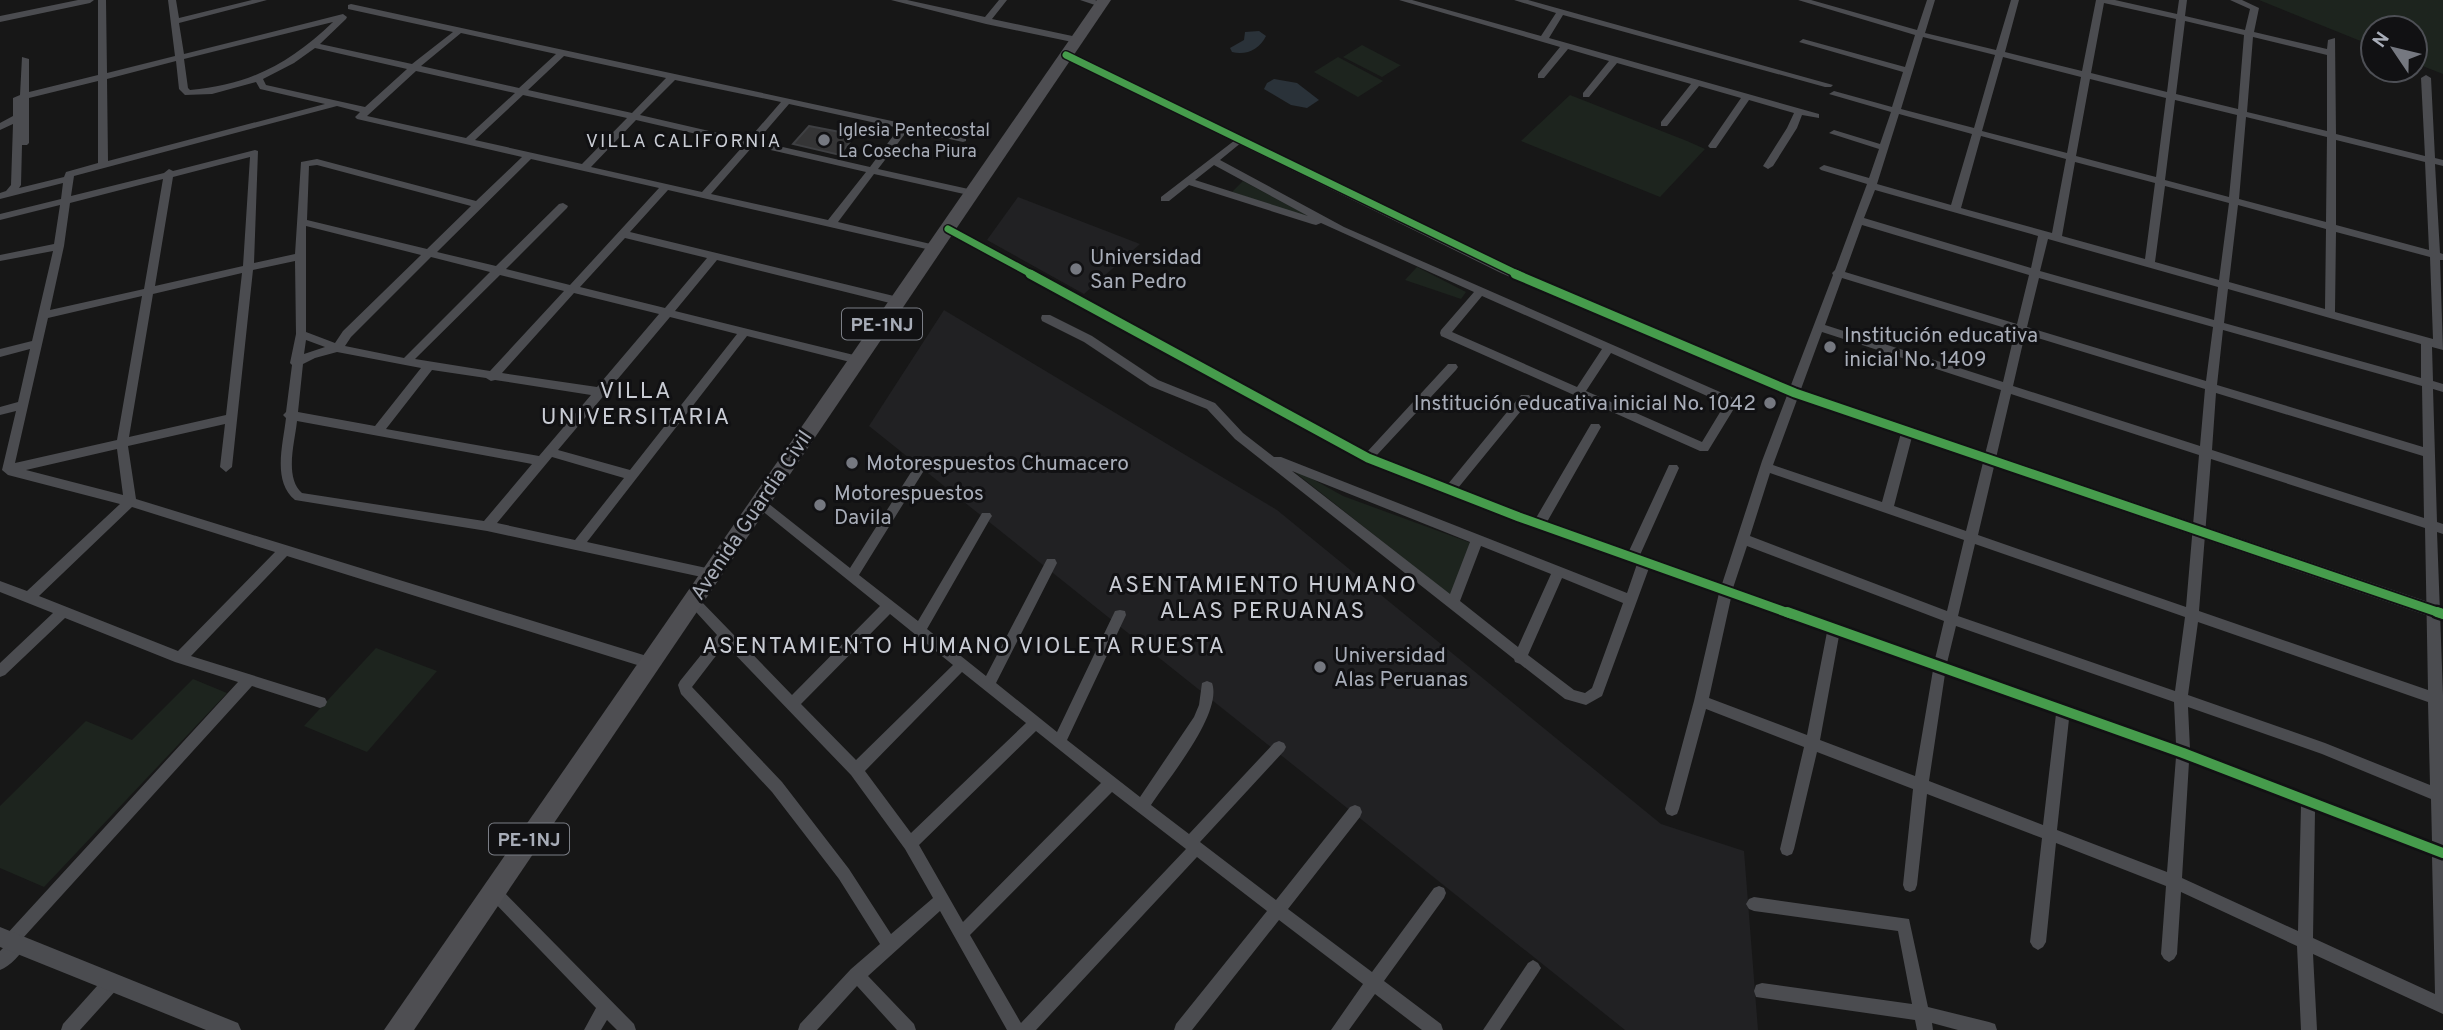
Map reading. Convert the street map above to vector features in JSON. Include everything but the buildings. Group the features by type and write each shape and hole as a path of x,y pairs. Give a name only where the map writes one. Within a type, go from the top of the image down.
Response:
{"highway":[{"name":"Avenida Guardia Civil","path":"398,1030 1071,48 1096,1"}],"street":[{"path":"0,19 90,0"},
{"path":"102,0 103,164"},
{"path":"172,0 184,89 188,93 274,74 314,45 343,18 353,4 460,30 963,139"},
{"path":"176,21 263,0"},
{"path":"895,0 986,21 1071,48 1239,140 1506,270 1795,393 2437,612"},
{"path":"986,21 1003,0"},
{"path":"1404,0 1816,116"},
{"path":"1518,0 1898,110 2439,256"},
{"path":"1802,0 1920,34 2087,72 2443,163"},
{"path":"1672,809 1701,701 1726,590 1766,467 1885,148 1931,0"},
{"path":"1955,210 2015,0"},
{"path":"1910,885 1921,785 1940,665 2035,273 2050,236 2072,156 2102,0 2332,53"},
{"path":"2150,264 2183,0"},
{"path":"2169,954 2183,753 2180,700 2192,615 2211,386 2234,200 2249,34 2255,8 2234,0"},
{"path":"1544,39 1560,12"},
{"path":"5,195 16,185 16,100 27,94 343,18"},
{"path":"460,30 360,117 935,248"},
{"path":"2330,314 2332,40"},
{"path":"1803,42 1909,71"},
{"path":"314,45 972,193"},
{"path":"1541,76 1566,46"},
{"path":"469,141 563,52"},
{"path":"22,191 27,94 25,59"},
{"path":"1586,94 1615,59"},
{"path":"584,168 673,76"},
{"path":"258,79 263,87 366,110"},
{"path":"1664,124 1696,82"},
{"path":"1701,701 2173,881 2305,943 2443,1003 2442,852 2438,795 2437,526 2428,453 2427,383 2436,344 2439,256 2426,84"},
{"path":"1713,146 1747,96"},
{"path":"705,195 788,101"},
{"path":"4,471 59,246 68,199 69,174 335,104"},
{"path":"1768,166 1793,128 1799,111"},
{"path":"0,127 16,118"},
{"path":"831,224 905,127"},
{"path":"1834,133 1885,148"},
{"path":"1166,200 1239,140"},
{"path":"0,217 255,153 248,268 229,419 226,467"},
{"path":"296,363 311,355 337,348 347,334 529,155"},
{"path":"1213,160 1340,229 1732,402 1704,448 1445,333 1480,292"},
{"path":"478,205 309,162 304,164 300,256 301,334 289,415 287,479 291,490 299,497 487,526 711,574"},
{"path":"1824,168 1955,210 2436,344"},
{"path":"130,502 122,444 169,173"},
{"path":"5,195 68,179"},
{"path":"1188,181 1340,229"},
{"path":"491,377 667,186"},
{"path":"405,362 563,206"},
{"path":"1858,219 2035,273 2443,388"},
{"path":"303,222 858,360"},
{"path":"948,229 1368,458 1539,524 2183,753 2442,852"},
{"path":"623,234 898,301"},
{"path":"0,258 59,246"},
{"path":"42,316 300,256"},
{"path":"487,526 714,257"},
{"path":"1837,272 2428,453"},
{"path":"1046,318 1087,339 1154,383 1211,406 1240,436 1266,457 1559,689 1578,698 1591,698 1601,684 1631,600 1639,559 1673,468"},
{"path":"1818,327 2437,526"},
{"path":"578,545 744,332"},
{"path":"301,334 337,348 405,362 600,392"},
{"path":"0,353 36,344"},
{"path":"1579,392 1609,348"},
{"path":"378,432 429,366"},
{"path":"1368,458 1452,367"},
{"path":"1450,490 1524,398"},
{"path":"0,411 22,405"},
{"path":"289,415 378,432 544,456 631,475"},
{"path":"4,471 229,419"},
{"path":"1539,524 1595,427"},
{"path":"1886,508 1907,433"},
{"path":"1266,457 1631,600"},
{"path":"1766,467 2439,700"},
{"path":"851,577 919,469"},
{"path":"4,471 130,502 650,663"},
{"path":"28,598 130,502"},
{"path":"760,503 1111,783 1278,913 1435,1030"},
{"path":"919,631 986,516"},
{"path":"1743,539 1952,619 2325,749 2438,795"},
{"path":"1452,604 1477,541"},
{"path":"180,658 285,550"},
{"path":"988,686 1051,563"},
{"path":"1520,658 1558,572"},
{"path":"0,586 180,658 320,702"},
{"path":"692,601 856,770 910,844 1016,1030"},
{"path":"792,704 888,607"},
{"path":"0,671 62,613"},
{"path":"1059,742 1120,615"},
{"path":"1787,849 1812,743 1834,627"},
{"path":"725,634 685,685 686,690 777,787 845,874 890,946"},
{"path":"856,770 961,665"},
{"path":"0,962 7,944 248,681"},
{"path":"1142,806 1200,720 1206,705 1207,687"},
{"path":"2038,942 2063,711"},
{"path":"910,844 1035,723"},
{"path":"1025,1030 1193,846 1279,747"},
{"path":"961,934 1111,783"},
{"path":"2308,802 2305,943 2309,1030"},
{"path":"1182,1030 1278,913 1355,812"},
{"path":"494,891 628,1030"},
{"path":"1339,1030 1439,893"},
{"path":"806,1030 857,975 942,900"},
{"path":"1754,904 1904,924 1925,1030"},
{"path":"7,944 112,982 231,1030"},
{"path":"1491,1030 1533,968"},
{"path":"857,975 908,1030"},
{"path":"69,1030 112,982"},
{"path":"1762,990 1922,1013 1989,1030"},
{"path":"592,1030 606,1007"}],"shaded area":[{"path":"2259,0 2443,0 2443,74 2429,68 2429,14 2359,14 2359,40"},
{"path":"1259,31 1266,36 1256,48 1242,53 1232,52 1230,48 1244,40 1245,32"},
{"path":"1362,45 1401,65 1382,77 1343,57"},
{"path":"1338,57 1383,81 1358,97 1314,72"},
{"path":"1274,79 1297,83 1319,100 1307,108 1291,105 1264,89 1267,83"},
{"path":"1570,95 1705,149 1660,197 1521,141"},
{"path":"1243,181 1316,220 1232,192"},
{"name":"Universidad San Pedro","path":"1018,197 1140,244 1084,294 987,240"},
{"path":"1417,267 1466,292 1461,299 1405,280"},
{"name":"Universidad Alas Peruanas","path":"944,310 1277,510 1661,824 1744,851 1758,1030 1625,1030 869,426"},
{"path":"1298,471 1343,496 1471,543 1450,595 1296,473"},
{"path":"376,648 437,671 367,752 304,726"},
{"path":"193,679 227,693 44,887 0,868 0,806 86,721 132,740"}],"cycle path":[{"path":"1066,55 1506,270 1795,393 2443,614"},
{"path":"948,229 1368,458 1519,517 2183,753 2443,853"}],"place":[{"name":"Iglesia Pentecostal La Cosecha Piura","path":"824,140"},
{"name":"Universidad San Pedro","path":"1076,269"},
{"name":"Institución educativa inicial No. 1409","path":"1830,347"},
{"name":"Institución educativa inicial No. 1042","path":"1770,403"},
{"name":"Motorespuestos Chumacero","path":"852,463"},
{"name":"Motorespuestos Davila","path":"820,505"},
{"name":"Universidad Alas Peruanas","path":"1320,667"}],"district":[{"name":"VILLA CALIFORNIA","path":"684,140"},
{"name":"VILLA UNIVERSITARIA","path":"636,403"},
{"name":"ASENTAMIENTO HUMANO ALAS PERUANAS","path":"1263,597"},
{"name":"ASENTAMIENTO HUMANO VIOLETA RUESTA","path":"964,645"}]}
